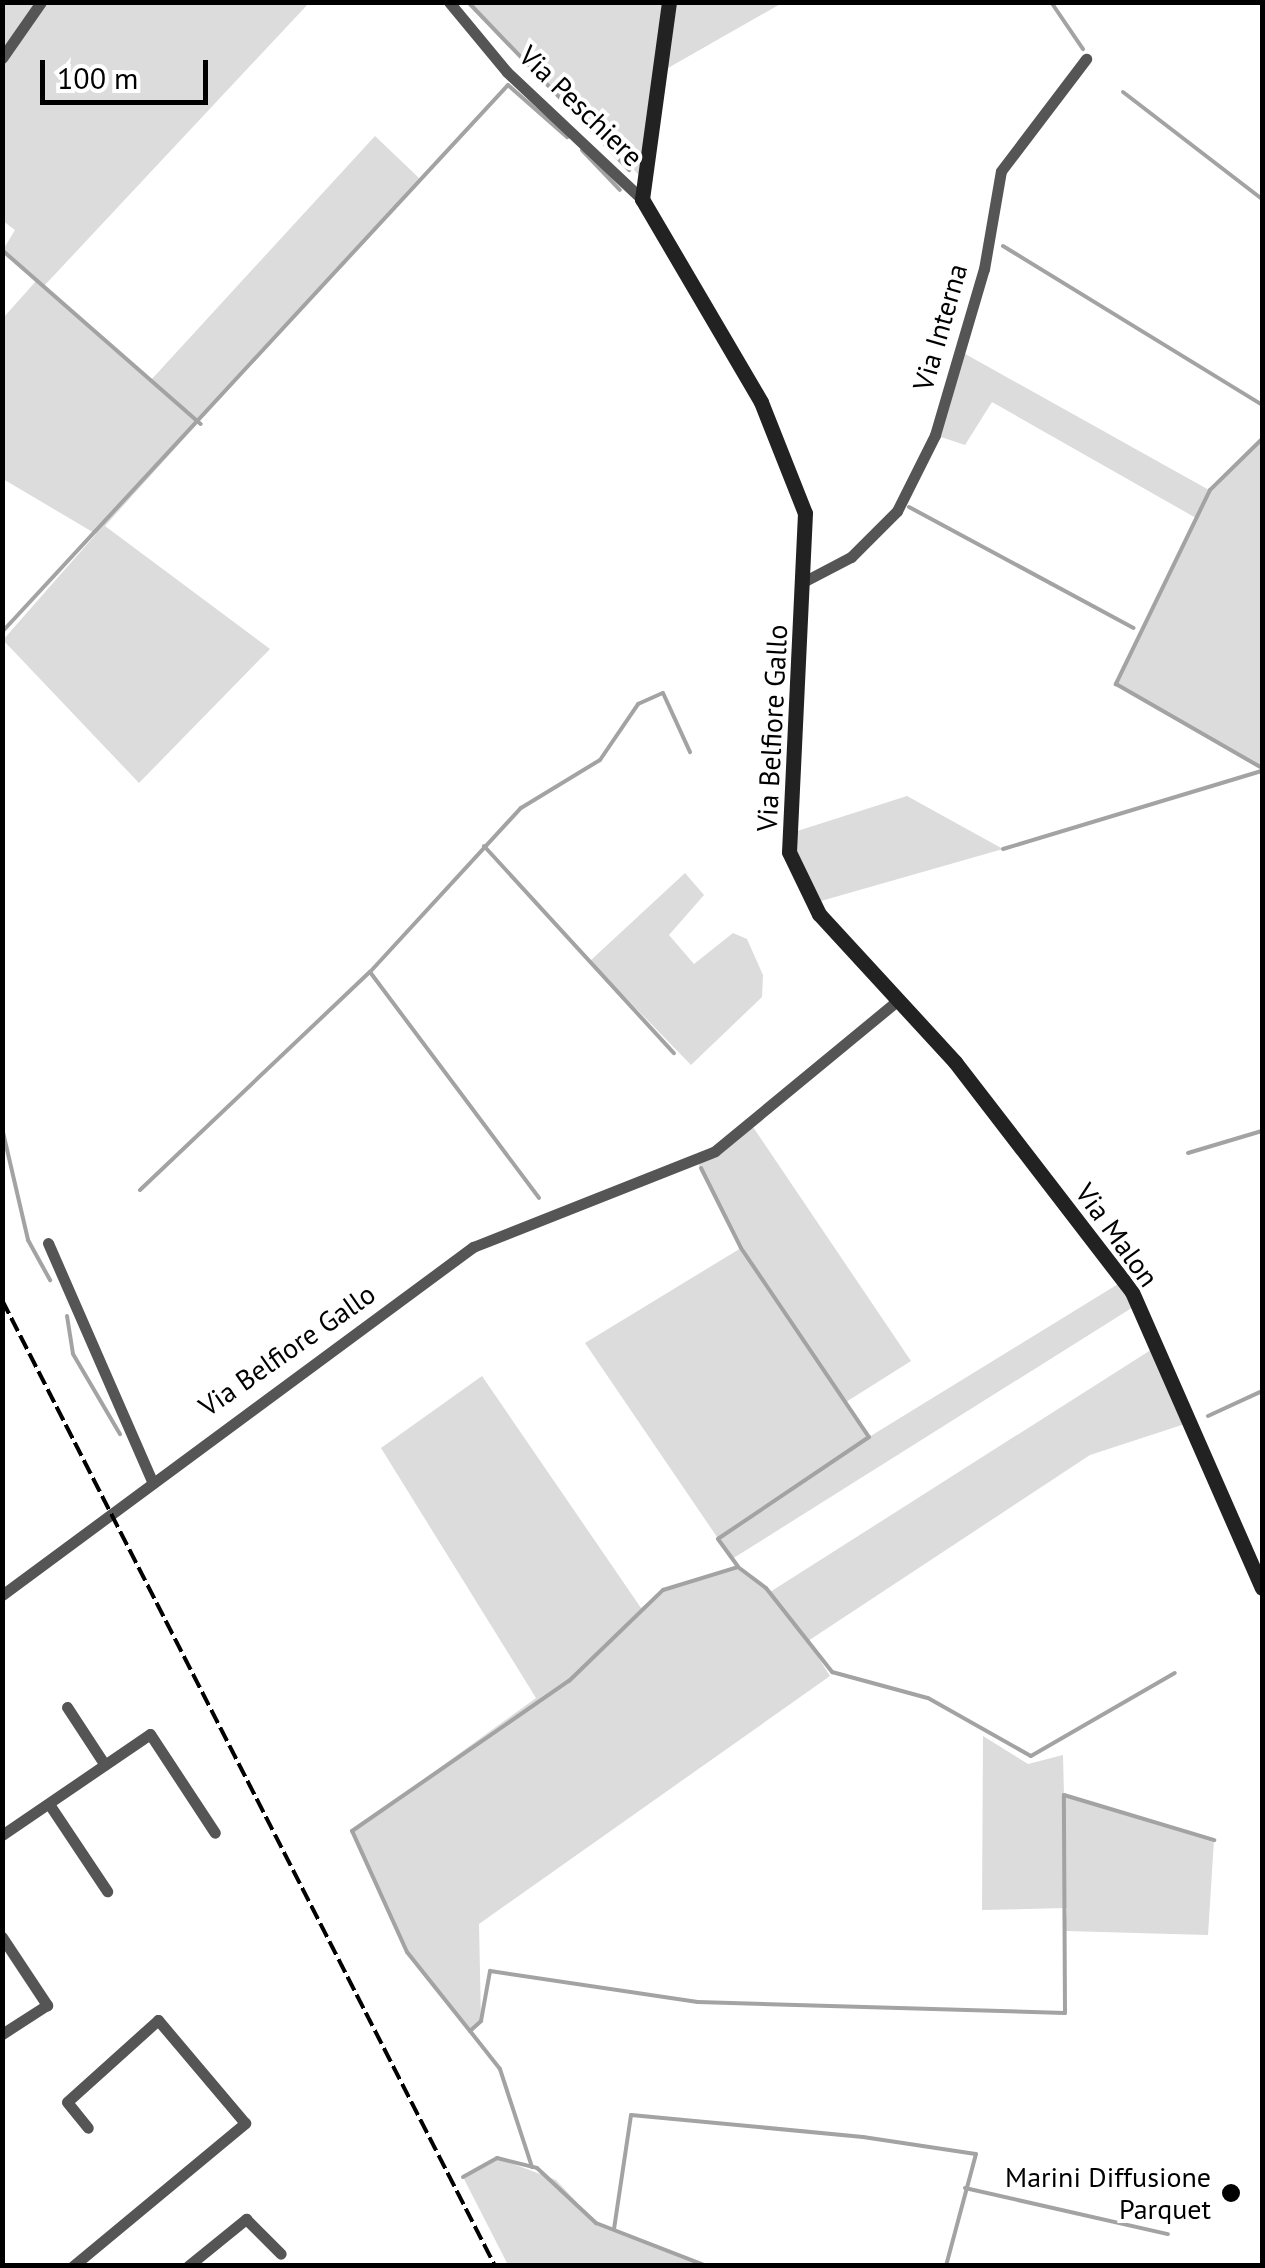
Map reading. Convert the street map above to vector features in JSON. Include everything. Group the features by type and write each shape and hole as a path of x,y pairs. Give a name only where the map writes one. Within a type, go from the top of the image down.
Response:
{"street":[{"path":"2,58 40,2"},
{"name":"Via Peschiere","path":"449,2 507,72 642,199 652,223"},
{"name":"Via Peschiere","path":"642,199 669,2"},
{"name":"Via Interna","path":"804,581 851,557 897,511 935,435 984,268 1001,171 1086,59"},
{"name":"Via Belfiore Gallo","path":"2,1595 473,1248 530,1218 697,1160 753,1127 898,1000 819,914 789,852 805,513 788,453 652,223"},
{"name":"Via Malon","path":"898,1000 1132,1292 1262,1588"},
{"path":"48,1243 154,1483"},
{"path":"67,1706 105,1765"},
{"path":"2,1835 150,1734 215,1833"},
{"path":"48,1804 107,1891"},
{"path":"2,1937 47,2005 2,2034"},
{"path":"73,2266 244,2123 158,2020 67,2102 88,2128"},
{"path":"188,2266 246,2219 280,2254"}],"shaded area":[{"path":"2,3 309,3 44,286 151,380 375,136 419,178 105,526 270,649 139,783 3,640 96,534 3,479 3,318 37,280 3,250 15,230 3,221"},
{"path":"468,3 782,3 661,72 643,179"},
{"path":"960,351 1209,490 1262,439 1262,768 1116,684 1196,518 992,402 965,445 935,435"},
{"path":"907,796 1003,849 814,903 789,852 791,833"},
{"path":"685,873 704,895 669,935 694,964 733,933 747,939 763,975 762,997 691,1065 590,961"},
{"path":"753,1127 911,1361 846,1402 869,1437 1123,1281 1138,1304 732,1559 585,1343 741,1248 697,1161"},
{"path":"1157,1346 1191,1422 1090,1455 808,1641 830,1676 479,1924 481,2021 470,2031 407,1952 352,1831 536,1698 381,1448 482,1376 641,1608 663,1590 738,1567 770,1592"},
{"path":"983,1736 1028,1764 1063,1755 1064,1795 1214,1840 1208,1935 1065,1931 1067,1908 982,1910"},
{"path":"497,2158 556,2180 596,2223 707,2265 508,2265 463,2177"}],"waterway":[{"path":"468,2 629,170"},
{"path":"1051,2 1083,49"},
{"path":"2,632 508,85 567,137"},
{"path":"1123,92 1262,199"},
{"path":"582,150 620,190"},
{"path":"1003,246 1262,405"},
{"path":"2,250 201,424"},
{"path":"1262,439 1210,490 1116,684 1262,768"},
{"path":"909,507 1134,628"},
{"path":"140,1190 370,972 521,808 600,760 638,704 663,693 690,752"},
{"path":"1003,849 1262,771"},
{"path":"484,846 674,1053"},
{"path":"370,972 539,1198"},
{"path":"2,1128 28,1240 50,1280"},
{"path":"1188,1153 1262,1131"},
{"path":"701,1168 741,1248 869,1437 718,1539 738,1567"},
{"path":"67,1316 73,1354 120,1434"},
{"path":"1208,1416 1262,1391"},
{"path":"470,2031 407,1952 352,1831 569,1681 663,1590 738,1567 766,1588 832,1672 928,1698 1031,1756 1175,1673"},
{"path":"532,2167 500,2069 470,2031 481,2021 490,1971 698,2002 1065,2013 1064,1795 1214,1840"},
{"path":"614,2229 631,2115 863,2137 976,2154 946,2266"},
{"path":"463,2177 497,2158 537,2168 596,2223 707,2266"},
{"path":"965,2188 1168,2234"}],"railway":[{"path":"2,1300 495,2266"}],"place":[{"name":"Marini Diffusione Parquet","path":"1231,2193"}]}
